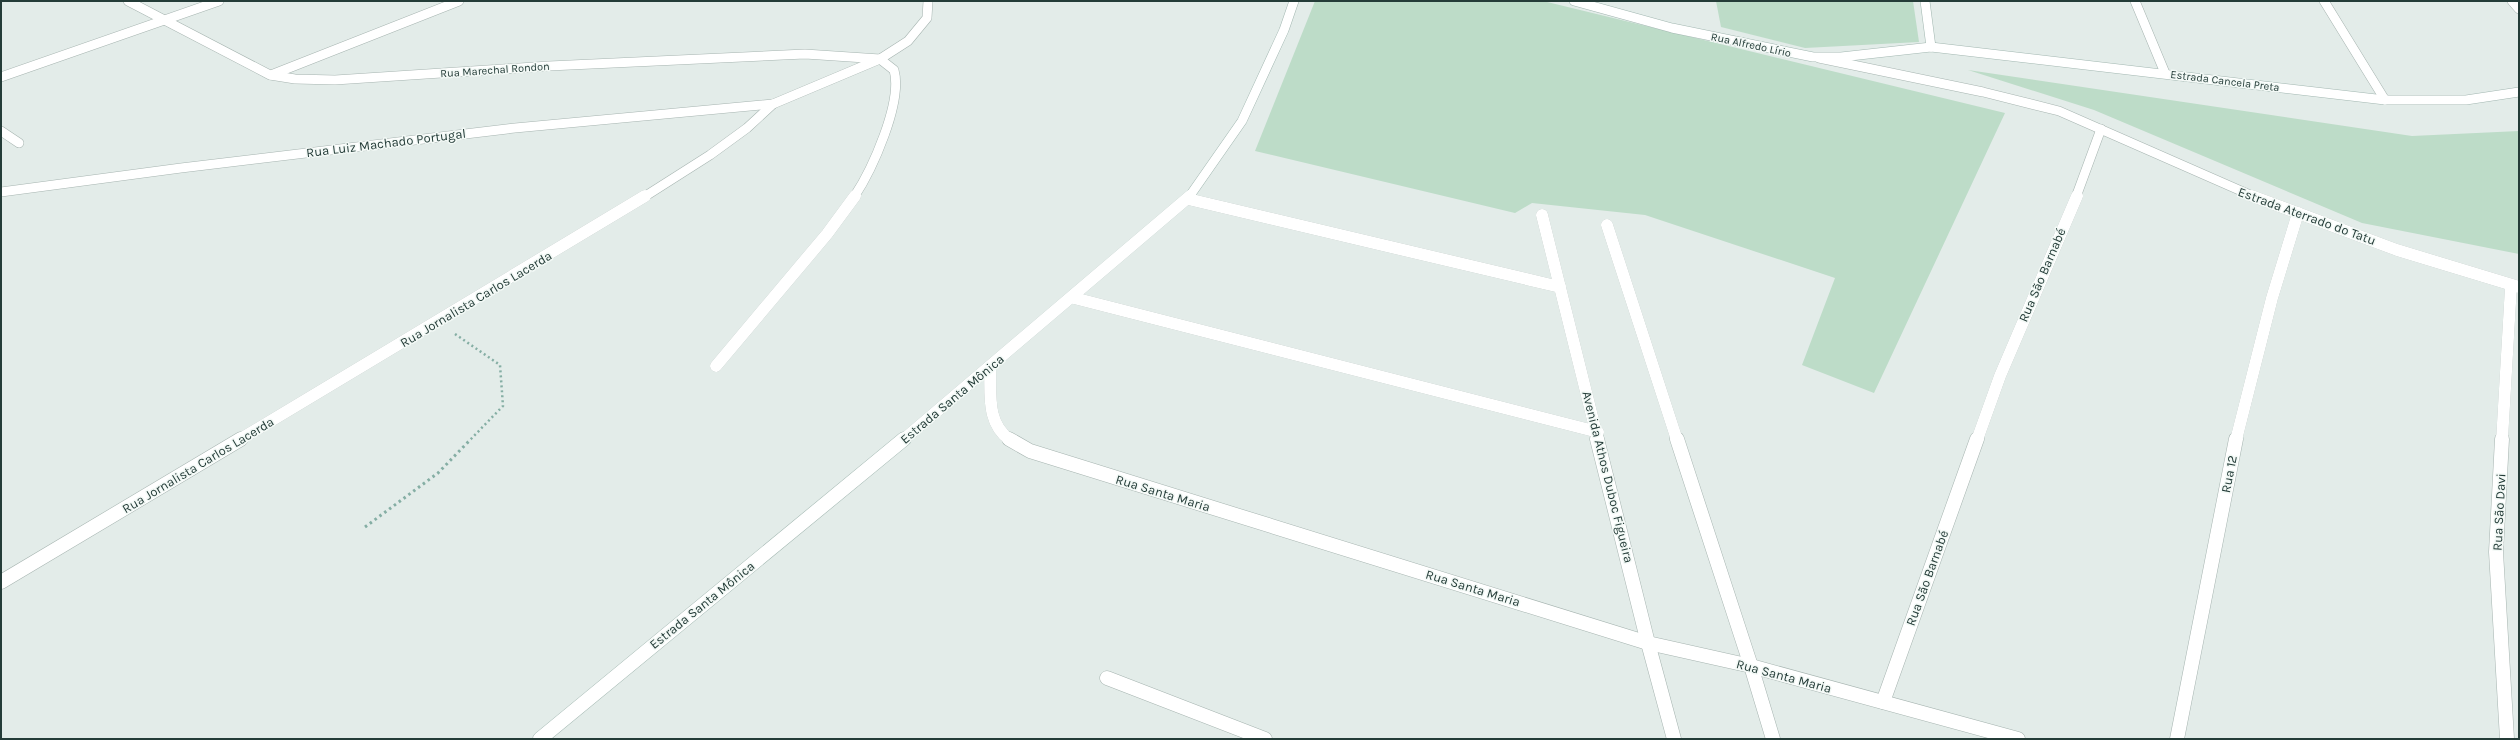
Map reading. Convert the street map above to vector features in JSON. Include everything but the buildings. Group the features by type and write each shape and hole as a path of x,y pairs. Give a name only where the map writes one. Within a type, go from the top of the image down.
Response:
{"street":[{"name":"Rua Marechal Rondon","path":"128,1 162,21 270,76 295,79 335,80 549,66 805,54 880,59"},
{"path":"1,77 219,1"},
{"path":"270,76 459,1"},
{"name":"Rua Jornalista Carlos Lacerda","path":"1,582 438,322 710,155 747,128 773,104 880,59 908,41 917,32 927,18 928,1"},
{"name":"Estrada Santa Mônica","path":"540,739 1074,298 1188,199 1242,121 1284,30 1294,1"},
{"name":"Rua Alfredo Lírio","path":"1574,1 1672,28 1813,57 1841,57 1931,47"},
{"path":"1925,1 1931,47"},
{"path":"2135,1 2165,73"},
{"path":"2324,1 2385,100"},
{"path":"2512,1 2519,9"},
{"name":"Estrada Cancela Preta","path":"1931,47 2165,73 2385,100 2466,100 2519,92"},
{"path":"1813,57 2026,102 2059,111 2101,129"},
{"path":"716,366 843,215 864,181 880,149 892,110 896,82 892,65 880,59"},
{"name":"Rua Luiz Machado Portugal","path":"1,192 102,177 502,129 669,111 773,104"},
{"name":"Estrada Aterrado do Tatu","path":"2101,129 2183,168 2298,213 2397,250 2515,286"},
{"name":"Rua São Barnabé","path":"1883,702 2000,376 2082,183 2101,129"},
{"path":"1,131 19,143"},
{"path":"1188,199 1560,287"},
{"name":"Rua 12","path":"2176,739 2234,448 2272,298 2298,213"},
{"name":"Avenida Athos Duboc Figueira","path":"1542,215 1598,432 1648,643 1674,739"},
{"path":"1606,225 1751,666 1773,739"},
{"name":"Rua São Davi","path":"2507,739 2496,552 2515,286"},
{"path":"1074,298 1598,432"},
{"name":"Rua Santa Maria","path":"990,368 992,414 996,428 1008,441 1030,451 1648,643 1751,666 2018,739"},
{"path":"1107,678 1265,739"}],"path":[{"path":"366,527 438,473 503,406 500,365 438,322"}],"green space":[{"path":"1315,1 1543,1 2005,113 1874,393 1802,365 1835,278 1645,215 1532,203 1515,213 1255,151"},
{"path":"1716,1 1913,1 1919,42 1805,48 1721,27"},
{"path":"1968,70 2412,136 2519,131 2519,254 2362,223 2094,110"}]}
